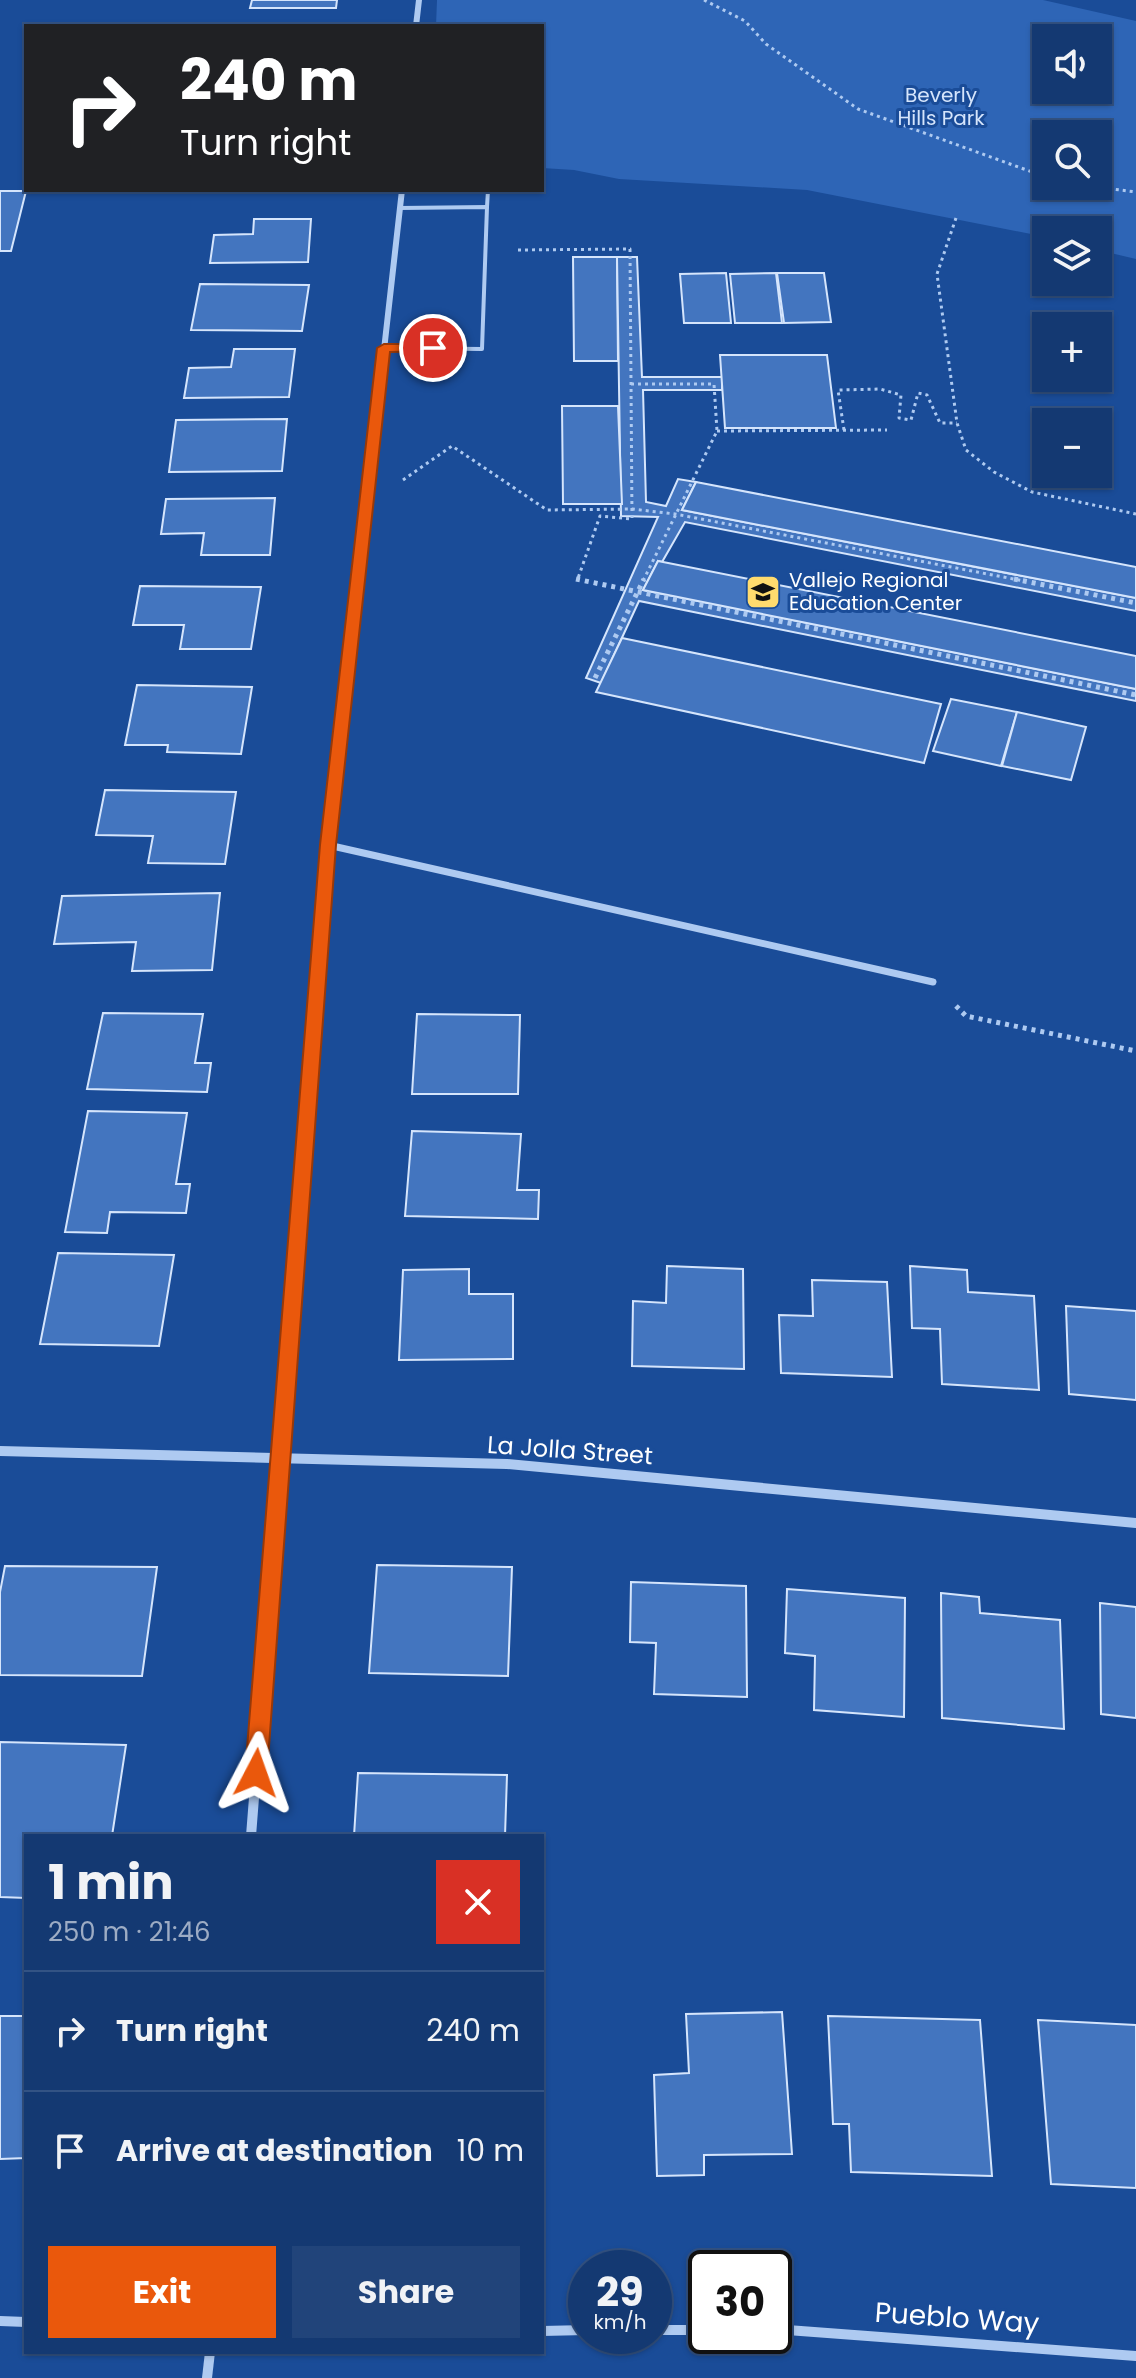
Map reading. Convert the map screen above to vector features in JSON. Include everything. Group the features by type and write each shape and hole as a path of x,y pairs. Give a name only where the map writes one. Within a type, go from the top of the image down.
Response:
{"street":[{"path":"416,24 419,0"},
{"path":"251,1834 328,845 402,192"},
{"path":"328,845 933,982"},
{"name":"La Jolla Street","path":"0,1451 507,1464 1136,1523"},
{"path":"0,2321 24,2322"},
{"path":"544,2331 568,2330"},
{"name":"Pueblo Way","path":"792,2330 1136,2356"},
{"path":"207,2378 210,2354"}],"lane":[{"path":"384,348 482,349 488,192"},
{"path":"400,208 487,207"}],"path":[{"path":"704,0 745,21 766,44 858,109 1032,172"},
{"path":"1112,189 1136,192"},
{"path":"956,218 937,274 957,423 966,450 994,472 1032,492 1136,514"},
{"path":"485,250 630,249 632,519 600,516 575,581 1136,695"},
{"path":"595,678 717,431 714,384 631,384"},
{"path":"844,430 838,390 880,389 901,395 899,418 911,420 918,393 927,395 940,423 957,423"},
{"path":"717,431 887,430"},
{"path":"366,506 452,446 547,510 632,509 675,514 1136,603"},
{"path":"933,982 966,1016 1136,1051"}],"green space":[{"name":"Beverly Hills Park","path":"437,0 1043,0 1136,21 1136,259 1112,253 1112,216 1032,216 1032,234 807,190 619,179 574,170 544,168 544,24 436,24"}],"building":[{"path":"252,0 337,0 336,8 250,8"},
{"path":"0,191 24,191 11,251 0,251"},
{"path":"254,219 311,219 308,262 210,263 214,235 253,234"},
{"path":"573,257 617,257 618,361 574,361"},
{"path":"617,257 637,257 642,377 722,377 722,390 643,390 646,502 666,506 678,479 696,482 682,510 1136,598 1136,611 685,522 662,562 658,561 643,590 1136,689 1136,701 639,601 601,683 586,678 658,517 621,516"},
{"path":"726,273 731,323 684,323 680,274"},
{"path":"776,273 782,323 735,323 730,274"},
{"path":"777,273 824,273 831,322 784,323"},
{"path":"200,284 309,285 302,331 191,330"},
{"path":"234,349 295,349 289,397 184,398 189,368 231,367"},
{"path":"720,355 827,355 836,428 725,428"},
{"path":"562,406 618,406 622,504 563,504"},
{"path":"287,419 282,471 169,472 176,420"},
{"path":"696,482 1136,567 1136,598 682,510"},
{"path":"275,498 270,555 201,555 204,533 161,534 166,499"},
{"path":"658,561 1136,656 1136,689 643,590"},
{"path":"140,586 261,587 251,649 180,649 184,625 133,625"},
{"path":"622,638 941,704 924,763 596,692"},
{"path":"137,685 252,687 241,754 167,752 168,745 125,745"},
{"path":"951,699 1017,712 1001,766 933,751"},
{"path":"1017,712 1086,727 1071,780 1002,766"},
{"path":"105,790 236,792 225,864 148,863 153,836 96,835"},
{"path":"220,893 212,970 132,971 136,942 54,944 62,896"},
{"path":"103,1013 203,1014 195,1063 211,1063 207,1092 87,1089"},
{"path":"417,1014 520,1015 518,1094 412,1094"},
{"path":"88,1111 187,1113 176,1184 190,1184 186,1213 110,1212 107,1233 65,1232"},
{"path":"412,1131 521,1134 517,1190 539,1190 538,1219 405,1216"},
{"path":"58,1253 174,1255 159,1346 40,1344"},
{"path":"667,1266 743,1269 744,1369 632,1366 633,1301 666,1303"},
{"path":"910,1266 967,1270 968,1292 1034,1296 1039,1390 942,1384 940,1329 912,1328"},
{"path":"469,1269 469,1294 513,1294 513,1359 399,1360 403,1270"},
{"path":"812,1280 887,1282 892,1377 781,1373 779,1315 813,1316"},
{"path":"1066,1306 1136,1311 1136,1400 1069,1394"},
{"path":"377,1565 512,1567 508,1676 369,1673"},
{"path":"5,1566 157,1567 142,1676 0,1675 0,1592"},
{"path":"631,1582 746,1586 747,1697 654,1694 656,1643 630,1642"},
{"path":"787,1589 905,1598 904,1717 814,1710 815,1656 785,1653"},
{"path":"941,1593 979,1597 980,1613 1060,1620 1064,1729 942,1718"},
{"path":"1100,1603 1136,1607 1136,1718 1101,1714"},
{"path":"0,1742 126,1745 112,1834 24,1834 24,1898 0,1897"},
{"path":"358,1773 507,1775 505,1834 354,1834"},
{"path":"782,2012 792,2154 704,2155 704,2175 657,2176 654,2075 689,2073 686,2014"},
{"path":"0,2016 24,2016 24,2158 0,2159"},
{"path":"828,2016 980,2020 992,2176 851,2172 849,2124 833,2124"},
{"path":"1038,2020 1136,2025 1136,2188 1051,2184"}],"place":[{"name":"Vallejo Regional Education Center","path":"763,592"}],"route":[{"path":"256,1773 328,845 384,348 433,348"}]}
